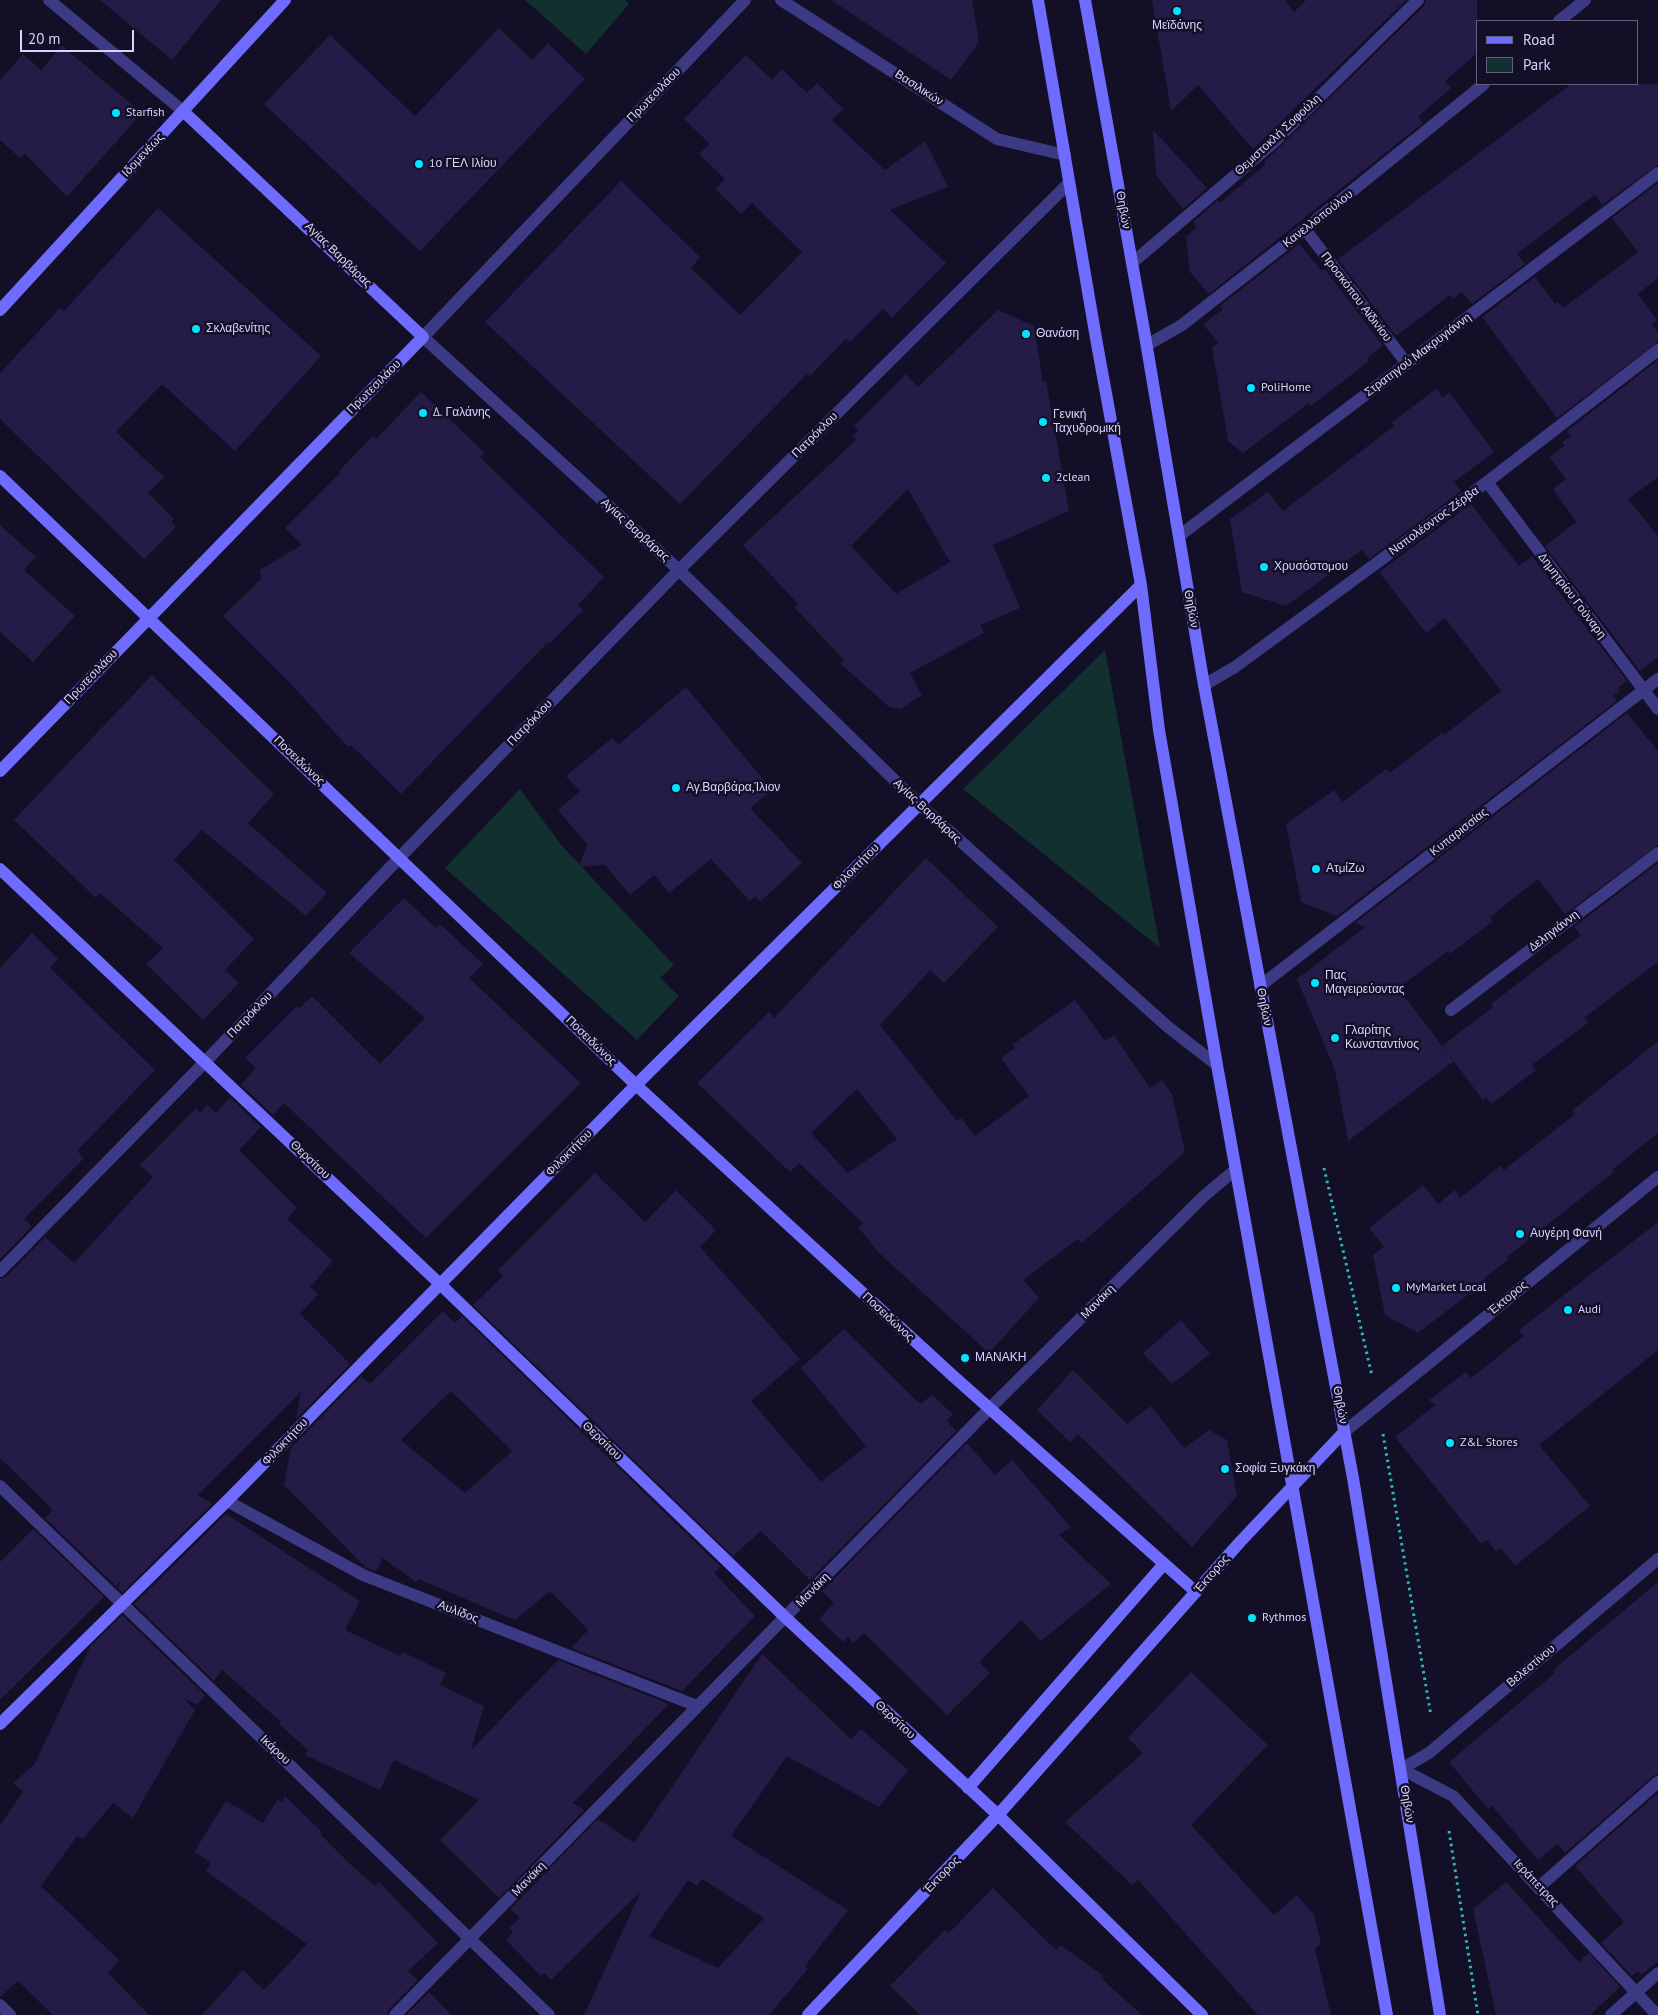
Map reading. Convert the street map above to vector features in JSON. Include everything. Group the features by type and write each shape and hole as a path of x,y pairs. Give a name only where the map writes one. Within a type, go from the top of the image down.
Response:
{"street":[{"name":"Αγίας Βαρβάρας","path":"49,0 183,111 423,337 679,570 919,804 1168,1027 1217,1065"},
{"name":"Ιδομενέως","path":"0,310 285,0"},
{"name":"Πρωτεσιλάου","path":"0,771 148,616 423,337 745,0"},
{"name":"Βασιλικών","path":"781,0 997,139 1065,155"},
{"path":"1038,0 1141,585 1159,730 1235,1170 1387,2015"},
{"name":"Θηβών","path":"1085,0 1147,345 1204,685 1344,1432 1440,2015"},
{"name":"Θεμιστοκλή Σοφούλη","path":"1132,263 1272,143 1418,0"},
{"path":"1560,20 1585,0"},
{"name":"Κανελλοπούλου","path":"1147,345 1182,325 1305,230 1483,85"},
{"name":"Στρατηγού Μακρυγιάννη","path":"1179,536 1658,173"},
{"name":"Πατρόκλου","path":"0,1271 206,1061 400,857 679,570 1069,183"},
{"name":"Προσκόπου Αϊδινίου","path":"1305,230 1407,364"},
{"name":"Ναπολέοντος Ζέρβα","path":"1204,685 1235,667 1487,482 1658,350"},
{"name":"Ποσειδώνος","path":"0,476 636,1085 990,1408 1196,1592"},
{"name":"Δημητρίου Γούναρη","path":"1487,482 1658,709"},
{"name":"Φιλοκτήτου","path":"0,1724 122,1602 227,1501 636,1085 1141,585"},
{"name":"Κυπαρισσίας","path":"1260,986 1658,679"},
{"name":"Δεληγιάννη","path":"1451,1010 1658,853"},
{"name":"Θερσίτου","path":"0,869 206,1061 786,1618 998,1816 1202,2015"},
{"name":"Μανάκη","path":"395,2015 990,1408 1204,1196 1235,1170"},
{"name":"Έκτορος","path":"808,2015 998,1816 1196,1592 1291,1487 1344,1432 1658,1176"},
{"name":"Ικάρου","path":"0,1486 549,2015"},
{"name":"Αυλίδος","path":"227,1501 363,1575 697,1706"},
{"name":"Βελεστίνου","path":"1401,1769 1429,1753 1658,1559"},
{"path":"968,1788 1164,1564"},
{"name":"Ιεράπετρας","path":"1401,1769 1453,1796 1539,1886 1657,2015"},
{"path":"1539,1886 1658,1782"},
{"path":"1611,2015 1658,1973"},
{"path":"0,2005 10,2015"}],"green space":[{"path":"525,0 625,0 629,4 586,54"},
{"path":"1105,650 1160,948 963,789"},
{"path":"520,789 562,846 674,965 660,978 679,996 637,1040 445,868"}],"building":[{"path":"100,0 221,0 172,60"},
{"path":"831,0 972,0 979,42 951,80"},
{"path":"1152,0 1285,0 1294,12 1306,0 1406,0 1253,149 1198,85 1171,111"},
{"path":"1426,0 1477,0 1476,54 1445,81 1451,88 1418,117 1423,123 1209,294 1190,272 1186,237 1197,227 1193,222 1218,200 1220,203 1266,164 1264,162 1424,6"},
{"path":"499,28 532,60 548,43 585,79 420,251 264,104 330,35 415,116"},
{"path":"62,46 142,113 67,197 25,154 20,158 0,140 0,80 23,54 41,70"},
{"path":"746,55 772,80 782,69 807,93 817,83 843,109 832,120 885,170 925,141 948,187 890,210 946,263 892,318 883,309 850,342 846,339 810,376 807,374 680,504 485,322 621,181 700,257 691,268 740,315 802,252 752,203 741,214 715,189 725,179 699,154 710,144 684,119"},
{"path":"1658,84 1658,165 1602,205 1595,195 1582,204 1517,254 1525,264 1472,304 1462,292 1453,299 1450,295 1396,336 1338,259 1570,85"},
{"path":"1153,130 1207,188 1183,209 1156,175"},
{"path":"1658,183 1658,278 1638,294 1657,320 1652,324 1658,332 1658,342 1557,418 1482,317 1535,277 1555,304 1558,302 1563,308 1638,252 1612,218"},
{"path":"158,208 321,356 235,451 162,384 116,432 164,477 148,493 174,519 171,522 176,527 144,559 0,419 0,373 60,308 64,311"},
{"path":"1299,244 1322,271 1325,269 1383,346 1367,359 1369,361 1311,406 1309,403 1243,453 1228,441 1212,347 1218,343 1203,324 1223,309 1220,306"},
{"path":"998,310 1034,326 1043,382 1046,381 1069,511 993,545 1020,608 980,625 984,633 910,673 922,695 901,709 889,707 840,663 844,660 794,607 798,604 743,545 856,440 852,436 858,431 854,426 906,374 918,387","holes":["908,489 950,562 896,594 851,546"]},
{"path":"1658,360 1658,477 1628,499 1658,536 1658,657 1640,671 1545,546 1576,522 1553,489 1566,479 1549,457 1565,446 1562,442 1571,436 1567,431"},
{"path":"1436,389 1443,398 1449,392 1494,452 1454,482 1461,491 1369,559 1362,550 1286,606 1242,592 1230,519 1268,492 1283,511 1394,426 1391,423"},
{"path":"421,392 485,453 480,457 604,577 578,605 583,610 549,644 548,642 401,794 351,745 348,747 290,683 223,616 261,579 260,570 302,545 285,528 340,473 339,471 373,436 376,439"},
{"path":"1471,504 1519,566 1532,556 1627,681 1618,688 1620,691 1613,696 1617,701 1337,916 1301,902 1286,824 1334,790 1343,802 1386,769 1390,773 1442,733 1444,735 1501,691 1445,618 1426,633 1379,572"},
{"path":"0,525 36,557 24,570 75,616 33,662 0,632"},
{"path":"152,675 274,794 248,823 327,893 306,916 202,830 174,860 254,939 225,970 239,983 203,1020 146,964 163,948 100,893 96,898 14,820"},
{"name":"Αγ.Βαρβάρα,Ίλιον","path":"686,687 772,790 750,808 802,863 760,902 755,896 750,901 711,859 669,893 654,875 630,895 605,865 579,867 587,844 558,810 580,791 566,776 612,738 618,745"},
{"path":"1627,713 1658,751 1658,845 1565,914 1538,879 1490,917 1493,921 1450,954 1448,951 1398,988 1454,1061 1348,1141 1335,1070 1297,979 1365,927 1355,923"},
{"path":"926,858 998,927 944,983 930,970 880,1025 957,1121 961,1118 975,1136 1029,1096 1001,1058 1015,1048 1013,1044 1075,1000 1105,1041 1114,1035 1150,1088 1162,1080 1172,1094 1185,1152 1082,1243 1078,1239 1023,1280 1039,1298 989,1353 879,1253 858,1227 863,1223 799,1163 790,1172 697,1083 769,1012 774,1018","holes":["857,1089 897,1139 848,1173 811,1133"]},
{"path":"1658,863 1658,962 1584,1018 1588,1023 1532,1065 1536,1070 1491,1104 1486,1097 1483,1100 1442,1046 1493,1007 1491,1004 1581,935 1574,927"},
{"path":"404,898 436,928 440,924 483,964 469,978 581,1083 426,1238 284,1103 273,1115 241,1085 256,1068 245,1058 297,1006 300,1008 312,996 380,1064 425,1018 349,953"},
{"path":"32,933 58,959 50,968 155,1070 77,1151 84,1158 24,1219 32,1226 0,1259 0,968"},
{"path":"1658,1041 1658,1133 1612,1170 1614,1172 1507,1257 1509,1259 1484,1279 1486,1281 1418,1333 1385,1315 1373,1255 1384,1247 1369,1228 1423,1185 1438,1204 1455,1190 1460,1198 1500,1166 1504,1170 1575,1114 1572,1111"},
{"path":"230,1097 261,1127 239,1150 297,1208 287,1219 333,1261 310,1287 318,1294 300,1314 350,1364 296,1419 301,1392 198,1495 212,1504 122,1593 118,1588 122,1580 116,1586 45,1518 53,1510 0,1458 0,1279 6,1277 45,1237 74,1263 153,1177 140,1165 196,1108 200,1113 207,1105 216,1113"},
{"path":"595,1173 645,1222 676,1190 716,1230 700,1247 800,1359 751,1401 821,1482 866,1446 801,1368 844,1329 920,1404 932,1395 953,1414 947,1421 956,1431 810,1580 761,1531 733,1556 473,1305 503,1276 498,1270"},
{"path":"1658,1222 1658,1350 1539,1445 1590,1506 1515,1566 1501,1548 1496,1552 1487,1540 1481,1544 1395,1437 1435,1405 1429,1400 1466,1372 1471,1378 1524,1336 1519,1330"},
{"path":"443,1311 455,1323 462,1316 721,1567 714,1573 755,1616 682,1691 571,1648 588,1630 550,1591 515,1620 418,1579 416,1582 383,1558 376,1571 366,1568 284,1485 291,1448 361,1376 370,1384","holes":["451,1391 512,1451 465,1493 401,1440"]},
{"path":"1181,1320 1210,1354 1172,1384 1143,1353"},
{"path":"1073,1370 1127,1424 1151,1406 1184,1448 1209,1430 1227,1440 1237,1496 1192,1547 1078,1434 1070,1442 1037,1410"},
{"path":"967,1443 995,1475 1012,1460 1071,1527 1059,1535 1111,1584 1041,1641 1021,1620 979,1662 990,1673 947,1715 864,1633 853,1643 848,1637 843,1642 819,1619 834,1603 822,1591"},
{"path":"226,1514 360,1601 345,1630 400,1656 403,1652 446,1673 440,1685 484,1706 471,1750 558,1660 669,1704 573,1803 584,1810 499,1898 440,1840 479,1800 394,1760 380,1790 305,1755 308,1750 279,1724 281,1722 222,1670 214,1681 134,1604"},
{"path":"33,1529 104,1597 0,1700 0,1562"},
{"path":"1658,1582 1658,1774 1653,1776 1565,1853 1557,1844 1538,1860 1492,1806 1488,1809 1449,1762 1555,1673 1553,1670"},
{"path":"122,1615 205,1695 198,1705 183,1698 195,1710 133,1818 113,1803 83,1839 77,1836 41,1886 119,1960 108,1973 149,2015 53,2015 18,1981 0,1997 0,1825 23,1792 13,1783 34,1765 90,1647"},
{"path":"762,1654 851,1739 861,1729 908,1770 879,1807 787,1756 731,1836 848,1910 805,1966 808,1969 769,2015 584,2015 641,1891 551,1980 545,1973 541,1976 506,1940 513,1932 509,1928 520,1918 510,1909 598,1819 634,1843","holes":["702,1879 764,1918 718,1968 649,1936 688,1880 697,1886"]},
{"path":"1191,1672 1268,1745 1191,1825 1274,1915 1297,1895 1314,1915 1321,1943 1315,1949 1331,2015 1258,2015 1138,1880 1132,1885 1065,1822 1143,1753 1128,1738"},
{"path":"1658,1793 1658,1962 1641,1975 1638,1971 1632,1976 1601,1943 1624,1922 1575,1866"},
{"path":"285,1796 322,1832 320,1834 351,1865 375,1886 379,1882 438,1943 408,1971 418,1980 389,2009 387,2015 202,2015 243,1970 264,1990 307,1944 206,1871 211,1862 194,1852 226,1801 263,1823 278,1799 282,1802"},
{"path":"1506,1882 1579,1962 1589,1953 1620,1987 1590,2015 1496,2015 1473,1909"},
{"path":"993,1888 1056,1950 1060,1945 1104,1976 1102,1979 1142,2015 920,2015 890,1986 945,1930 949,1933"},
{"path":"429,1992 451,2015 406,2015"}],"place":[{"name":"Μεϊδάνης","path":"1177,11"},
{"name":"Starfish","path":"116,113"},
{"name":"1ο ΓΕΛ Ιλίου","path":"419,164"},
{"name":"Σκλαβενίτης","path":"196,329"},
{"name":"Θανάση","path":"1026,334"},
{"name":"PoliHome","path":"1251,388"},
{"name":"Δ. Γαλάνης","path":"423,413"},
{"name":"Γενική Ταχυδρομική","path":"1043,422"},
{"name":"2clean","path":"1046,478"},
{"name":"Χρυσόστομου","path":"1264,567"},
{"name":"Αγ.Βαρβάρα,Ίλιον","path":"676,788"},
{"name":"ΑτμίΖω","path":"1316,869"},
{"name":"Πας Μαγειρεύοντας","path":"1315,983"},
{"name":"Γλαρίτης Κωνσταντίνος","path":"1335,1038"},
{"name":"Αυγέρη Φανή","path":"1520,1234"},
{"name":"MyMarket Local","path":"1396,1288"},
{"name":"Audi","path":"1568,1310"},
{"name":"ΜΑΝΑΚΗ","path":"965,1358"},
{"name":"Z&L Stores","path":"1450,1443"},
{"name":"Σοφία Ξυγκάκη","path":"1225,1469"},
{"name":"Rythmos","path":"1252,1618"}]}
